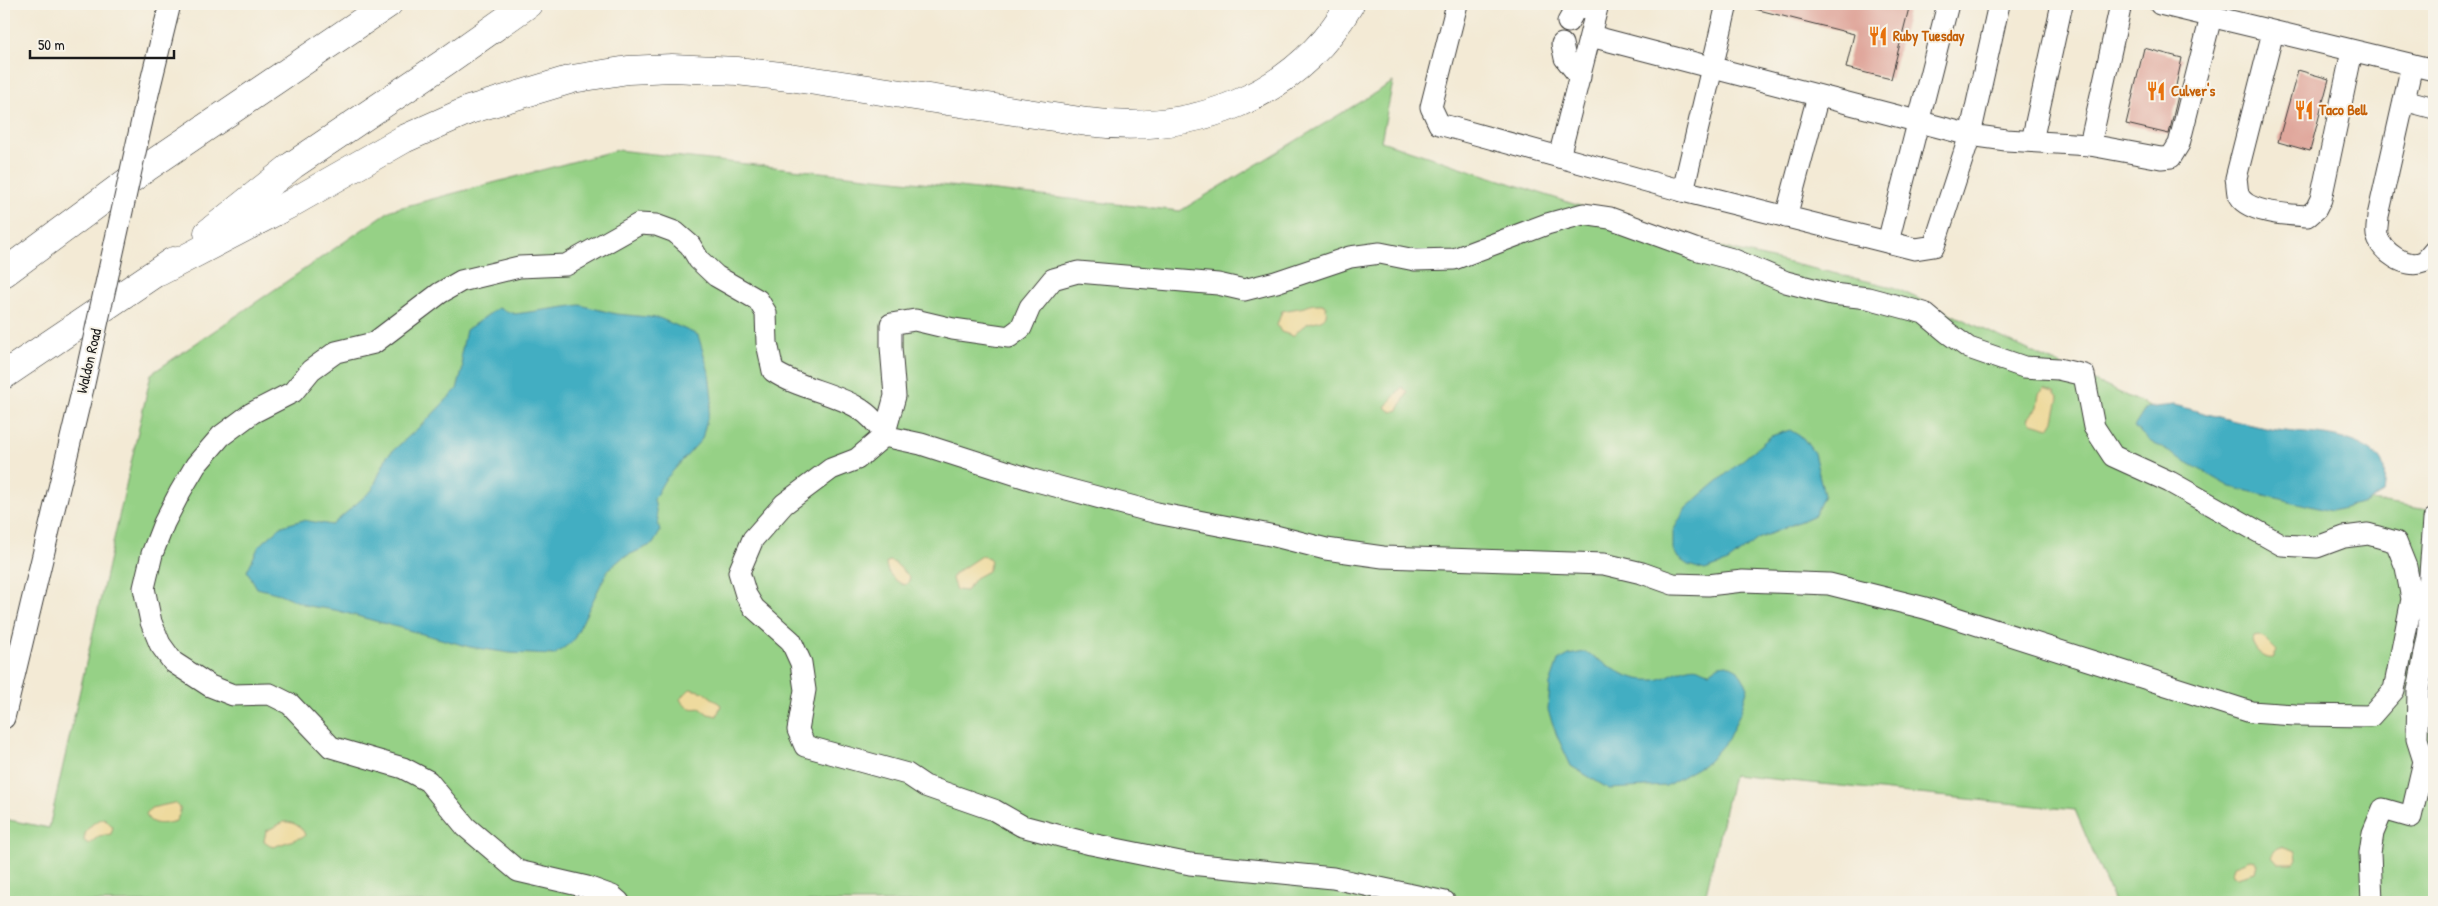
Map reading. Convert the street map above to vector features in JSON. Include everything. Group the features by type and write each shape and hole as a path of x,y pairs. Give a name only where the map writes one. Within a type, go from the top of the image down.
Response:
{"highway":[{"path":"170,152 205,121 272,71 353,4"},
{"path":"4,273 170,152 388,4"},
{"path":"4,375 159,272 293,165 528,4"},
{"path":"159,272 290,204 404,139 470,110 572,79 628,70 672,68 738,71 1095,123 1162,124 1204,116 1237,104 1262,92 1301,64 1318,47 1350,4"}],"street":[{"name":"Waldon Road","path":"4,718 83,388 170,4"},
{"path":"1457,4 1432,107 1439,124 1683,191 1916,249 1934,246 1970,135 1999,4"},
{"path":"1559,157 1598,4 1575,10 1568,22"},
{"path":"1683,191 1728,4"},
{"path":"1888,242 1948,4"},
{"path":"2032,142 2062,4"},
{"path":"2090,145 2121,4"},
{"path":"2160,4 2434,70"},
{"path":"1590,36 1970,135 2006,140 2090,145 2161,158 2171,157 2180,144 2211,16"},
{"path":"2274,32 2236,178 2238,195 2248,205 2267,212 2308,216 2318,204 2352,51"},
{"path":"1562,44 1565,58 1580,77"},
{"path":"2412,65 2378,216 2377,234 2382,247 2391,257 2413,263 2423,262 2434,251"},
{"path":"1786,217 1818,96"},
{"path":"2404,100 2434,108"},
{"path":"884,436 921,444 1033,480 1157,513 1275,536 1326,549 1383,557 1604,564 1642,573 1673,584 1708,585 1743,581 1829,584 1925,608 2251,712 2295,715 2371,716 2394,690 2412,598 2406,567 2396,542 2368,534 2344,537 2317,547 2282,545 2170,482 2113,456 2094,427 2084,375 2058,369 2024,367 1969,348 1924,313 1868,298 1832,294 1786,282 1732,259 1695,249 1610,218 1583,214 1547,224 1454,259 1415,260 1380,253 1350,257 1276,282 1244,290 1218,284 1078,272 1053,279 1030,307 1021,328 1009,337 953,329 915,320 892,324 891,347 895,396 884,436 857,459 831,469 784,504 752,539 739,572 746,595 754,608 790,641 801,663 805,690 798,730 805,746 907,774 925,786 994,810 1022,826 1091,844 1190,864 1333,878 1445,902"},
{"path":"619,902 612,896 586,887 518,871 466,827 428,781 404,768 331,747 290,704 270,694 233,695 210,686 172,662 160,644 150,622 144,588 152,554 180,492 196,465 221,436 252,413 293,392 311,370 336,352 374,343 440,293 461,281 519,267 566,265 639,224 656,225 675,232 690,245 700,260 716,276 758,300 766,313 767,343 773,372 788,382 824,391 843,400 879,425 884,436"},
{"path":"2372,902 2370,853 2373,833 2383,809 2411,817 2429,764 2417,739 2418,690 2432,631 2429,588 2434,519"}],"green space":[{"path":"1393,82 1381,141 1668,235 1893,287 2341,496 2434,511 2434,902 2114,902 2075,810 1733,775 1704,902 4,902 4,819 49,828 151,374 391,210 617,150 1180,211"}],"sand":[{"path":"1313,304 1323,304 1326,307 1323,319 1305,325 1293,336 1281,332 1277,325 1282,311"},
{"path":"1402,387 1408,392 1398,410 1392,412 1385,407"},
{"path":"2044,389 2054,392 2059,398 2054,420 2049,428 2032,423 2028,419 2037,407 2039,394"},
{"path":"981,556 989,558 991,561 988,571 975,578 966,591 956,590 952,579 954,574"},
{"path":"889,561 895,563 910,577 908,583 904,585 892,576 886,567 886,563"},
{"path":"2258,636 2265,639 2277,651 2273,659 2263,656 2255,648 2252,641 2254,637"},
{"path":"690,689 704,692 721,705 717,716 708,714 700,708 691,708 684,704 680,699"},
{"path":"174,803 180,808 176,821 158,824 151,821 146,814 151,808"},
{"path":"104,818 113,827 111,834 99,836 89,844 84,841 90,826"},
{"path":"284,822 298,826 303,830 305,836 273,847 264,841 266,831"},
{"path":"2281,847 2296,852 2297,860 2294,863 2277,863 2272,857 2276,849"},
{"path":"2250,859 2254,860 2257,864 2255,872 2237,877 2233,876 2232,872 2235,865"}],"water":[{"path":"580,305 616,314 659,318 698,335 709,372 712,399 702,439 664,481 654,499 660,532 653,544 622,558 608,570 573,641 554,655 510,653 470,647 335,610 308,606 280,594 257,588 247,571 259,546 282,526 303,520 332,525 372,490 387,456 426,421 457,389 463,368 461,354 466,330 498,308 515,314"},
{"path":"2174,405 2259,427 2325,435 2352,441 2375,454 2382,462 2385,477 2383,493 2366,503 2331,511 2231,487 2151,442 2134,427 2146,408"},
{"path":"1790,430 1803,438 1814,453 1824,495 1815,515 1758,539 1728,562 1705,570 1688,565 1678,558 1673,549 1673,531 1686,508 1771,436"},
{"path":"1584,652 1617,671 1644,680 1660,679 1693,667 1709,672 1719,665 1727,664 1738,670 1748,687 1741,711 1728,739 1708,762 1666,786 1609,789 1571,766 1557,736 1548,710 1550,684 1558,661 1569,655"}],"building":[{"name":"Ruby Tuesday","path":"1756,4 1910,4 1891,79 1846,68 1854,34 1755,9"},
{"name":"Culver's","path":"2144,48 2182,58 2175,90 2179,91 2169,134 2126,124"},
{"name":"Taco Bell","path":"2298,70 2329,79 2310,151 2278,142"}],"place":[{"name":"Ruby Tuesday","path":"1878,36"},
{"name":"Culver's","path":"2156,91"},
{"name":"Taco Bell","path":"2304,110"}]}
